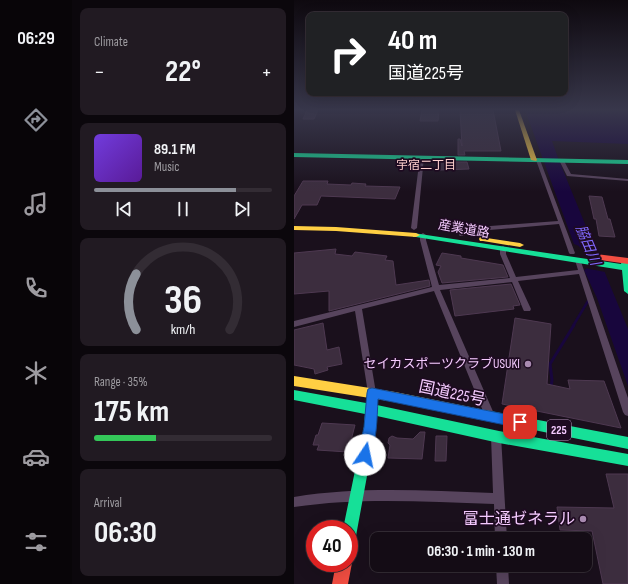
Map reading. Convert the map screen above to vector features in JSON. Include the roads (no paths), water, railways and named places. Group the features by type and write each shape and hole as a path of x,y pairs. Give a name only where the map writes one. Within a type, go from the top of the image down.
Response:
{"main road":[{"path":"528,137 538,160"},
{"path":"294,155 628,162"},
{"name":"産業道路","path":"294,222 353,223 414,228 626,264"},
{"name":"産業道路","path":"294,228 346,228 423,235 503,248 576,256"},
{"path":"626,264 628,291"},
{"name":"国道225号","path":"294,380 372,393 628,443"},
{"path":"352,520 370,427 372,393"},
{"name":"225","path":"294,395 371,409 496,436 628,460"},
{"path":"340,584 342,572"}],"street":[{"path":"414,228 422,157"},
{"path":"538,160 561,222 576,256 628,412"},
{"path":"560,160 569,175 628,180"},
{"path":"462,235 464,230 561,222"},
{"path":"423,235 423,242 436,288 490,417"},
{"path":"503,248 503,254 527,309"},
{"path":"294,324 436,288 581,272"},
{"path":"358,308 372,393"},
{"path":"496,436 500,532"},
{"path":"294,502 312,498 357,495 498,499"},
{"path":"503,572 504,584"}],"water":[{"name":"脇田川","path":"535,137 628,137 628,144 552,141 628,329 628,386 597,298 584,270 586,269 579,246 574,244"}],"waterway":[{"path":"573,326 588,301"},
{"path":"551,388 552,380 550,364 574,325"}],"place":[{"name":"セイカスポーツクラブUSUKI","path":"528,364"},
{"name":"富士通ゼネラル","path":"583,519"}],"district":[{"name":"宇宿二丁目","path":"426,165"}]}
